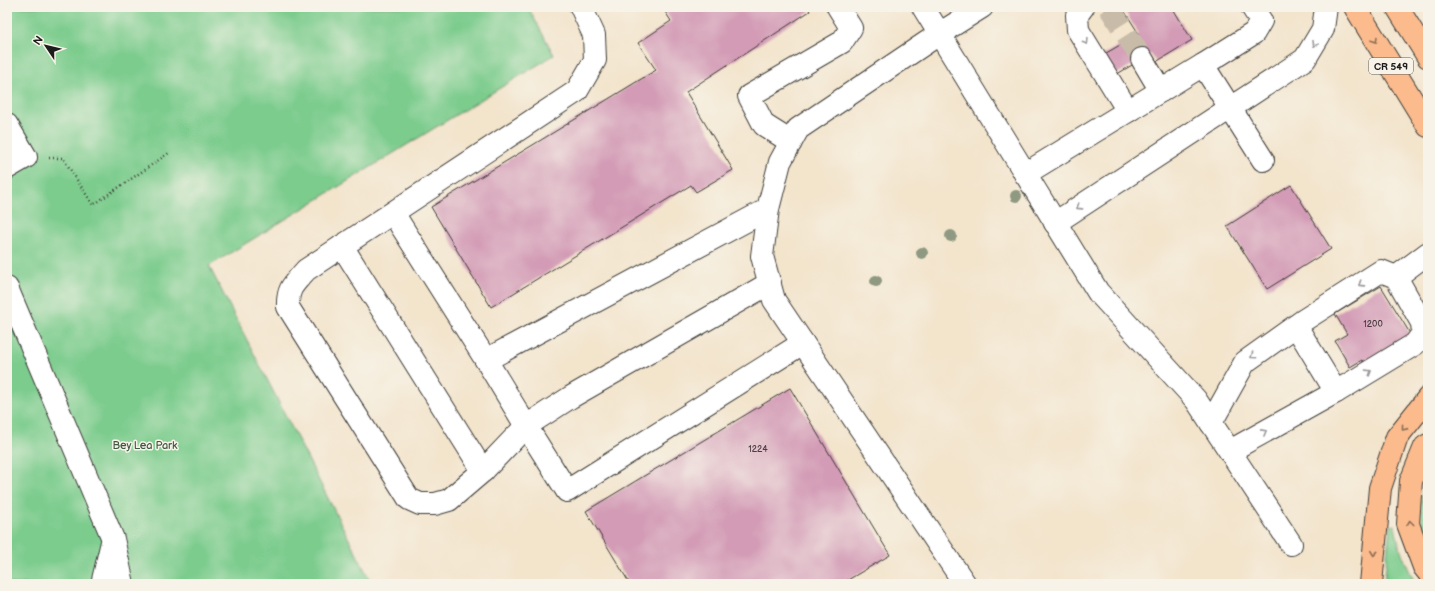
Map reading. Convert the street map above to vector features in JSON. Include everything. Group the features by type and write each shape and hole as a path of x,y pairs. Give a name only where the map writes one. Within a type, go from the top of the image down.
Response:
{"main road":[{"name":"CR 549","path":"1355,7 1428,126"},
{"path":"1397,7 1428,57"},
{"path":"1371,584 1380,488 1397,437 1428,398"},
{"path":"1428,444 1411,481 1408,524 1424,567 1428,572"}],"lane":[{"path":"581,7 594,35 595,60 577,91 306,270 287,296 288,307 409,499 420,504 435,504 449,500 483,471 526,426 571,397 770,283"},
{"path":"791,142 764,125 749,96 842,42 851,28 838,7"},
{"path":"923,7 1098,292 1196,400 1292,544"},
{"path":"965,584 774,300 762,256 768,209 780,162 798,129 939,34 982,7"},
{"path":"1082,7 1077,15 1078,30 1128,111"},
{"path":"1025,174 1254,33 1261,21 1252,7"},
{"path":"1055,222 1306,59 1323,29 1326,7"},
{"path":"1142,59 1162,91"},
{"path":"1203,65 1263,160"},
{"path":"7,125 26,157 7,168"},
{"path":"486,360 768,209"},
{"path":"392,213 486,360 567,491 803,343"},
{"path":"342,246 483,471"},
{"path":"1396,277 1428,252"},
{"path":"1211,423 1245,362 1296,326 1381,271 1396,277 1422,323 1422,333 1415,344 1336,392 1230,451"},
{"path":"7,288 113,539 123,584"},
{"path":"1296,326 1336,392"},
{"path":"102,584 113,539"}],"path":[{"path":"26,157 63,158 93,205 169,153"}],"green space":[{"name":"Bey Lea Park","path":"7,7 528,7 554,55 209,266 372,584 7,584"},
{"path":"1428,472 1428,548 1423,529 1421,501"},
{"path":"1395,525 1403,556 1416,584 1384,584 1390,526"}],"building":[{"path":"662,7 808,7 810,11 686,92 733,170 696,192 691,185 491,307 431,207 656,70 638,43 671,21"},
{"path":"1122,7 1172,7 1192,40 1156,62 1150,54 1114,76 1101,56 1139,34"},
{"path":"1291,185 1331,249 1267,289 1227,226"},
{"path":"1381,286 1411,335 1364,363 1362,360 1350,367 1335,341 1347,334 1335,314"},
{"path":"790,388 890,555 841,584 630,584 586,511"}],"tunnel":[{"path":"1109,7 1142,59"}]}
